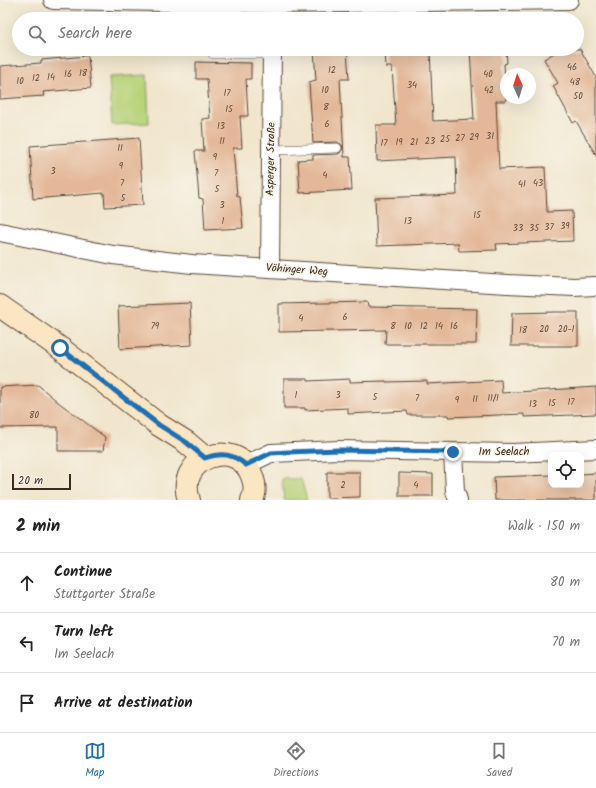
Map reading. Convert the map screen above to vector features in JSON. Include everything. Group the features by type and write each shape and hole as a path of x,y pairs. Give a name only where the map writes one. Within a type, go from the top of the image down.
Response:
{"street":[{"path":"53,0 272,8 569,0"},
{"name":"Asperger Straße","path":"270,268 272,56"},
{"name":"Vöhinger Weg","path":"0,232 112,255 192,264 507,284 574,287 596,286"},
{"path":"0,306 60,348 159,425 186,442 199,464"},
{"name":"Im Seelach","path":"246,465 271,453 288,452 339,450 513,453 596,449"},
{"path":"453,452 455,491 458,500"},
{"path":"190,500 187,487 188,478 199,464 214,455 222,454 239,459 251,472 255,489 252,500"}],"lane":[{"path":"271,150 337,148"}],"green space":[{"path":"147,75 149,123 112,125 109,77"},
{"path":"282,479 301,479 307,500 284,500"}],"building":[{"path":"88,56 91,88 43,92 44,96 0,99 0,66 41,63 41,60"},
{"path":"314,56 347,56 349,79 340,79 344,157 350,157 352,190 300,193 298,160 313,159 313,155 338,154 343,148 342,145 337,142 313,143 309,82 316,80"},
{"path":"385,56 430,56 433,121 474,119 470,56 506,56 507,63 504,64 504,68 500,68 500,101 496,101 499,169 545,167 547,212 572,211 573,241 496,244 497,250 459,251 458,243 377,246 375,198 457,195 456,157 377,161 376,125 396,125 392,67 386,67"},
{"path":"549,56 584,56 596,77 596,155 576,121 573,123 553,86 558,83 544,59"},
{"path":"196,62 251,63 251,79 246,79 248,116 240,116 242,148 233,148 237,196 240,197 243,228 205,230 203,199 199,198 195,151 204,151 202,119 210,118 207,79 196,79"},
{"path":"139,138 143,205 105,207 104,193 33,199 30,146"},
{"path":"367,302 368,307 477,309 476,344 385,344 386,330 279,332 279,304"},
{"path":"190,303 192,345 120,349 118,306"},
{"path":"578,312 578,346 511,346 512,313"},
{"path":"284,379 308,379 308,381 350,379 350,382 427,381 427,384 501,380 502,393 596,387 596,414 524,417 524,414 448,417 448,415 408,415 407,411 348,414 348,408 305,410 305,408 284,408"},
{"path":"38,385 105,437 103,451 58,451 58,427 0,428 0,387"},
{"path":"327,472 360,472 360,497 327,498"},
{"path":"399,473 433,474 433,496 399,496"},
{"path":"596,473 596,500 495,500 494,477 548,475 548,488 584,488 584,474"}],"route":[{"path":"60,348 130,403 159,425 186,442 205,458 222,454 239,459 246,465 271,453 339,450 453,452"}]}
